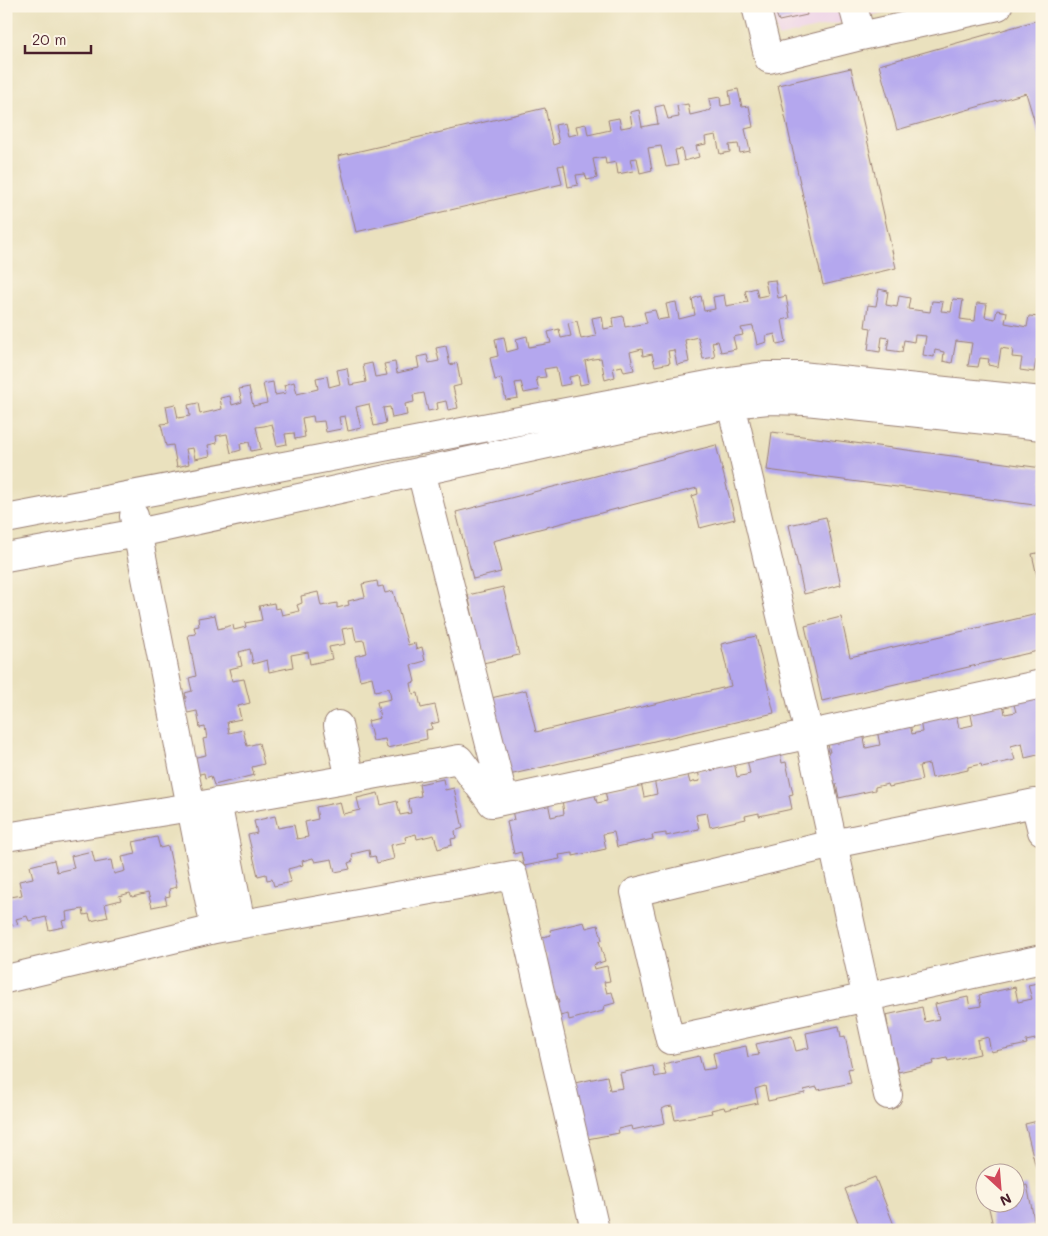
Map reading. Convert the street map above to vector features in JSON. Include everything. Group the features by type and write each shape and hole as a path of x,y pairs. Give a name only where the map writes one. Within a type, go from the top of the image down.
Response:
{"street":[{"path":"756,6 769,60 861,36 998,6"},
{"path":"853,6 861,36"},
{"path":"6,519 729,381 765,376 801,376 1042,401"},
{"path":"6,557 138,532 731,404 768,400 806,401 1042,426"},
{"path":"731,404 809,734 888,1095"},
{"path":"422,471 504,800"},
{"path":"130,495 204,805 241,924"},
{"path":"6,837 204,805 459,758 492,803 1042,684"},
{"path":"338,725 350,779"},
{"path":"1042,831 1035,803 833,844 636,892 670,1040 1042,959"},
{"path":"204,805 215,929"},
{"path":"6,979 215,929 513,875 594,1230"}],"shaded area":[{"path":"771,6 912,6 778,37"}],"building":[{"path":"773,6 805,6 807,15 779,21"},
{"path":"1042,19 1042,146 1026,93 897,130 879,65"},
{"path":"851,68 896,268 823,285 778,85"},
{"path":"738,89 742,107 749,106 753,127 745,129 750,151 740,153 738,144 729,145 730,152 720,154 716,135 705,137 706,144 696,146 699,157 684,161 682,149 675,150 678,165 666,167 661,146 648,148 652,170 640,173 637,158 630,159 633,171 618,174 616,162 606,164 605,157 593,159 597,178 587,180 585,174 576,175 578,185 568,187 564,165 558,166 562,184 356,232 338,156 545,108 553,145 559,143 555,125 565,123 568,136 578,134 576,126 586,124 588,135 610,130 608,120 619,118 621,128 632,126 630,112 639,110 642,127 658,124 655,107 664,105 668,119 679,117 677,106 688,104 690,115 711,110 709,99 720,97 721,106 731,104 729,91"},
{"path":"775,280 778,298 786,296 790,318 782,320 786,342 777,344 775,334 766,336 767,342 757,345 753,326 741,328 743,335 733,337 736,349 721,352 718,341 712,342 715,357 703,359 698,337 685,340 689,362 677,365 674,350 668,351 670,363 655,366 652,354 643,356 642,349 630,352 634,370 624,372 622,366 613,368 615,377 605,380 601,358 593,359 585,361 589,383 580,385 578,375 569,377 570,384 560,386 556,367 544,369 546,377 536,378 539,390 524,393 521,382 515,383 518,398 506,400 501,378 495,380 490,358 498,356 495,339 504,337 507,352 518,349 516,339 527,336 529,347 551,343 548,332 559,329 561,338 571,336 568,323 577,321 581,339 596,336 592,318 602,316 604,329 614,327 613,318 623,316 625,327 647,323 644,312 655,310 658,320 669,318 666,304 676,302 679,319 695,315 692,299 701,296 704,311 715,309 713,297 724,295 726,306 748,302 745,291 756,288 758,297 768,295 765,281"},
{"path":"879,289 888,291 886,305 897,307 899,296 910,298 908,309 930,312 932,301 943,302 941,311 951,312 953,299 963,300 960,319 975,321 977,303 987,304 985,317 995,319 997,310 1007,312 1005,323 1027,327 1029,316 1040,317 1038,328 1042,329 1042,361 1036,360 1034,372 1020,370 1022,358 1012,357 1013,350 1001,348 998,367 988,365 989,359 980,358 978,367 968,366 972,343 956,341 952,363 943,361 944,352 935,350 934,357 923,355 926,336 915,335 914,342 904,340 902,352 887,350 889,338 882,337 880,352 868,350 871,328 865,327 868,305 876,306"},
{"path":"446,346 450,365 457,363 461,385 453,387 458,408 448,410 446,401 437,403 438,409 428,411 424,393 413,395 414,402 405,404 407,415 392,418 390,407 383,408 386,423 374,426 369,404 356,407 361,428 348,431 345,416 339,417 341,429 326,432 324,421 314,422 313,416 302,418 305,437 295,439 294,433 285,434 287,444 277,446 272,424 256,427 261,449 251,451 249,442 240,444 241,450 231,453 227,434 216,436 217,443 208,445 210,456 195,459 193,448 186,449 189,464 177,467 173,445 166,446 161,424 169,423 166,406 175,404 178,418 190,416 188,405 198,403 200,414 222,409 220,398 230,396 232,405 242,402 239,389 249,387 253,406 267,403 263,384 273,382 275,395 286,393 284,385 294,382 297,394 318,389 316,378 327,376 329,387 340,384 337,370 347,368 350,385 366,382 363,365 372,363 375,377 387,375 384,364 395,362 397,373 419,368 417,357 427,355 429,363 439,361 436,348"},
{"path":"772,432 1042,468 1042,506 767,470"},
{"path":"716,445 735,519 700,528 692,496 698,494 697,488 493,541 501,572 473,579 456,512"},
{"path":"826,517 841,585 804,594 789,525"},
{"path":"1042,552 1042,594 1041,594 1032,554"},
{"path":"377,581 378,587 383,586 385,593 393,591 408,645 415,643 416,649 422,647 425,661 411,665 415,682 411,683 413,694 418,693 421,708 435,705 439,722 431,724 432,729 426,730 427,739 387,748 385,739 373,741 368,721 380,718 377,702 391,699 389,688 375,691 372,677 360,680 355,656 367,653 364,640 356,641 353,627 342,629 345,644 329,647 332,659 310,664 308,652 291,655 293,667 269,672 267,660 253,664 250,649 239,652 242,666 229,669 232,681 244,679 250,703 238,706 241,719 227,722 229,733 243,730 247,746 259,743 264,764 252,767 254,775 214,785 211,776 205,778 204,773 196,775 192,758 206,755 203,739 207,738 205,727 200,728 197,711 183,714 180,700 186,698 185,693 192,691 189,678 196,676 188,635 196,634 194,627 199,626 198,618 215,615 218,629 233,625 234,630 246,627 245,623 262,620 259,606 274,603 275,609 280,608 282,615 291,613 299,611 297,605 302,603 301,596 318,592 321,606 337,603 337,608 349,605 348,601 365,597 362,584"},
{"path":"503,587 519,655 483,663 468,595"},
{"path":"1042,613 1042,650 822,701 805,626 841,617 850,657"},
{"path":"756,636 774,713 509,775 491,698 526,690 536,732 731,686 721,644"},
{"path":"1042,695 1042,754 1025,758 1022,743 1011,746 1015,760 982,767 981,764 968,767 968,770 932,778 929,764 919,766 922,780 889,787 888,784 875,787 875,790 839,798 836,784 830,785 823,753 830,752 827,741 863,733 866,748 880,745 877,730 910,723 912,734 922,732 920,721 956,713 959,728 973,725 970,710 1003,703 1005,714 1016,712 1013,701"},
{"path":"780,752 782,763 786,762 793,794 789,795 792,809 759,816 759,813 745,816 746,819 710,827 707,813 700,814 696,815 699,829 666,836 666,833 652,835 653,839 617,847 614,832 603,834 606,849 573,856 573,853 559,855 560,859 524,866 521,852 514,854 507,822 514,820 512,810 548,802 551,817 564,814 562,799 594,792 597,803 607,801 605,790 641,782 644,797 657,794 654,779 687,772 690,783 700,781 698,770 734,762 737,777 750,774 747,759"},
{"path":"443,779 445,790 454,788 463,828 455,831 456,838 451,839 452,845 438,849 434,835 417,839 416,834 405,837 406,842 391,845 394,859 377,863 375,856 370,857 369,850 352,854 353,861 348,863 350,869 335,872 332,859 315,862 313,858 302,861 303,865 288,869 291,882 274,886 272,879 267,880 266,874 258,876 248,835 257,833 254,821 275,816 278,828 294,825 297,839 308,837 305,822 318,819 316,807 340,802 343,814 360,810 357,798 378,793 381,805 397,801 400,815 411,813 408,799 421,796 419,784"},
{"path":"157,837 160,848 168,846 177,887 169,889 170,896 165,897 167,904 152,907 148,893 132,897 130,893 119,896 121,900 105,904 108,917 91,921 89,914 84,915 83,909 66,912 67,920 62,921 64,927 49,930 46,917 29,921 27,916 16,919 18,924 6,926 6,884 8,883 11,897 22,895 19,881 33,878 30,866 54,860 57,872 74,868 71,856 92,851 95,863 111,860 114,874 125,871 122,857 136,854 133,842"},
{"path":"584,922 586,928 598,925 602,940 599,941 605,961 593,965 594,969 607,966 610,981 604,982 607,993 612,992 615,1003 604,1006 603,1011 569,1020 568,1014 556,1017 553,1004 559,1003 557,996 551,997 542,961 547,960 546,954 543,955 539,938 551,935 550,930"},
{"path":"1042,982 1042,1043 1040,1038 1026,1041 1027,1044 991,1052 988,1037 977,1040 980,1054 948,1061 947,1058 933,1061 934,1064 898,1072 895,1057 888,1059 882,1027 888,1026 886,1015 922,1007 925,1022 939,1019 935,1004 968,997 970,1008 981,1006 979,995 1015,987 1018,1002 1032,999 1028,985"},
{"path":"839,1026 841,1037 845,1036 852,1068 848,1069 851,1083 818,1090 817,1087 804,1090 805,1093 768,1101 765,1086 755,1089 758,1103 725,1110 724,1107 711,1110 712,1113 675,1120 672,1106 666,1107 662,1109 665,1123 632,1130 631,1126 618,1129 619,1133 582,1140 570,1084 607,1076 610,1090 623,1088 620,1073 653,1066 655,1077 666,1075 663,1064 699,1056 703,1070 716,1068 713,1053 746,1046 748,1057 759,1055 756,1044 792,1036 796,1051 809,1048 806,1033"},
{"path":"1042,1120 1042,1166 1036,1168 1025,1124"},
{"path":"875,1177 896,1230 861,1230 845,1189"},
{"path":"1026,1185 1035,1224 1007,1230 994,1230 990,1214 1026,1214"}]}
